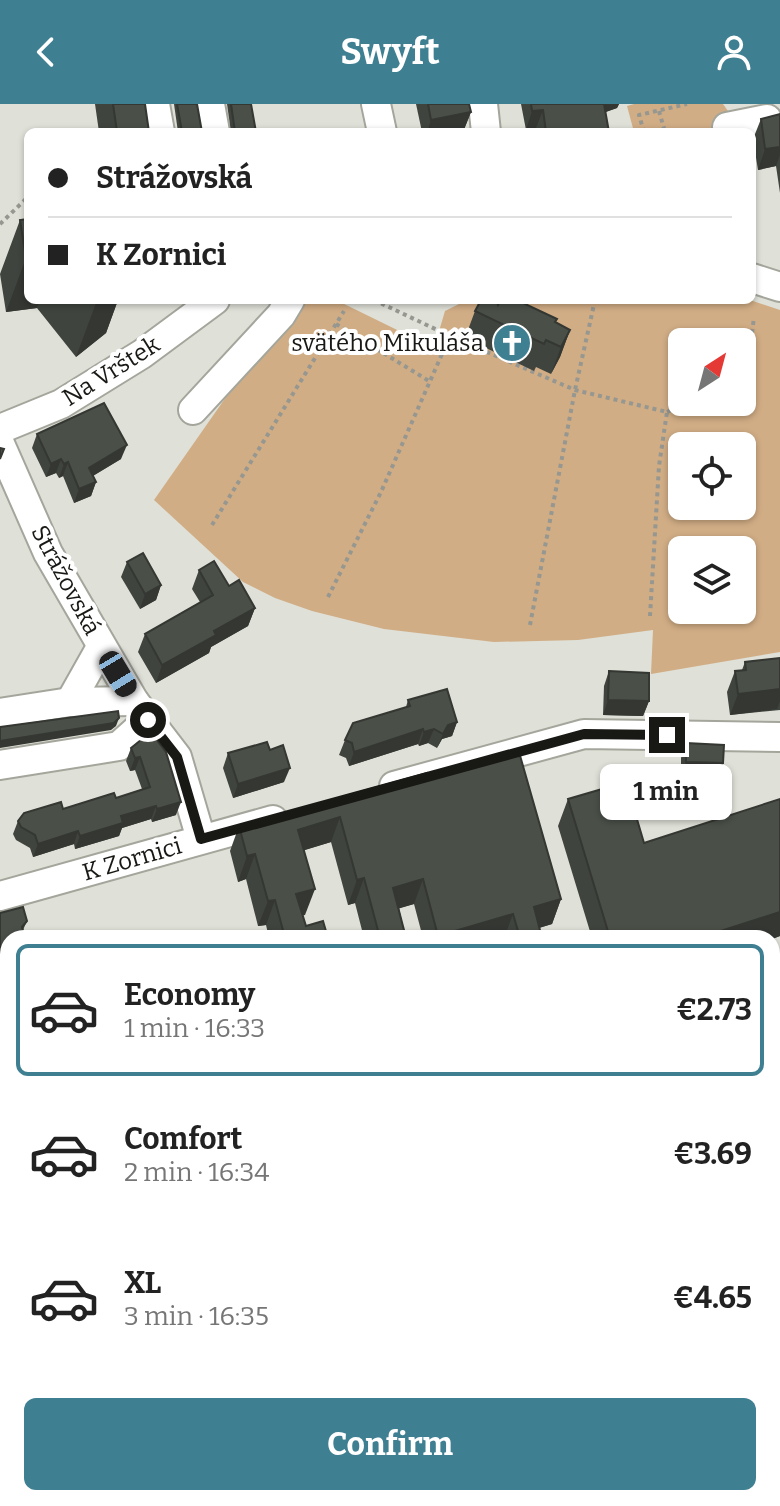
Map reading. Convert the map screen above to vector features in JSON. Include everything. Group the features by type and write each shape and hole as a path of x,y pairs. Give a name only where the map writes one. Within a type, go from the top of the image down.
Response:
{"street":[{"path":"155,104 159,128"},
{"path":"210,104 214,128"},
{"path":"376,104 381,128"},
{"path":"483,104 486,128"},
{"path":"727,128 767,119"},
{"path":"756,278 780,287"},
{"name":"Na Vrštek","path":"0,429 61,404 142,354 205,304"},
{"path":"193,410 281,315 288,304"},
{"name":"Strážovská","path":"0,444 48,553 101,647 141,711 177,757 201,839"},
{"path":"70,702 101,647"},
{"path":"0,765 119,746 141,711 70,702 12,711"},
{"path":"369,793 584,734 780,737"},
{"name":"K Zornici","path":"0,896 293,814"}],"path":[{"path":"643,128 639,115 687,104"},
{"path":"659,111 664,128"},
{"path":"0,224 24,201"},
{"path":"382,304 575,390 667,412 659,466 650,616"},
{"path":"530,625 594,304"},
{"path":"212,525 344,311"},
{"path":"753,328 754,317"},
{"path":"336,324 430,381"},
{"path":"328,597 381,492 450,336"}],"shaded area":[{"path":"723,104 735,121 724,128 633,128 627,106"},
{"path":"756,302 780,310 780,652 651,674 653,630 578,640 494,642 384,629 275,598 243,582 154,500 291,304 344,304 434,348 445,311 459,304"}],"building":[{"path":"113,104 145,104 148,128 116,128"},
{"path":"177,104 197,104 201,128 181,128"},
{"path":"231,104 251,104 255,128 234,128"},
{"path":"428,104 469,104 471,112 431,120"},
{"path":"531,104 604,104 608,128 545,128 543,110 532,111"},
{"path":"780,114 780,147 765,149 761,119"},
{"path":"20,220 24,220 24,245"},
{"path":"479,304 525,304 557,319 555,322 570,330 561,347 546,340 544,344 475,311"},
{"path":"104,403 127,445 89,468 96,482 79,489 68,462 64,464 61,459 51,464 37,434"},
{"path":"143,553 161,585 145,594 127,562"},
{"path":"214,561 229,586 239,580 255,608 214,631 216,635 162,665 145,634 213,595 199,570"},
{"path":"780,658 780,689 738,694 735,671 746,670 745,662"},
{"path":"609,671 649,673 649,701 608,700"},
{"path":"447,689 457,722 448,725 443,734 434,729 424,732 423,729 354,752 352,743 345,740 353,723 410,706 408,700"},
{"path":"118,711 119,718 114,723 0,741 0,727"},
{"path":"147,735 153,735 166,752 181,802 121,816 123,823 80,836 78,831 38,844 35,835 21,827 18,821 24,813 61,802 63,809 114,793 116,798 150,787 140,757 135,758 131,748"},
{"path":"267,742 270,750 283,745 290,768 238,784 228,753"},
{"path":"686,743 724,745 723,763 686,762"},
{"path":"519,752 561,899 534,907 540,930 518,930 513,914 458,930 436,930 423,879 393,888 404,930 378,930 364,878 357,880 340,817 298,830 315,889 296,894 306,926 323,921 326,930 283,930 275,900 268,901 255,854 247,856 239,826 427,773 428,779"},
{"path":"626,782 644,843 780,799 780,912 724,930 608,930 568,799"},
{"path":"23,907 27,921 23,930 0,930 0,913"}],"place":[{"name":"svätého Mikuláša","path":"512,343"}],"route":[{"path":"148,720 177,757 201,839 584,734 667,735"}]}
